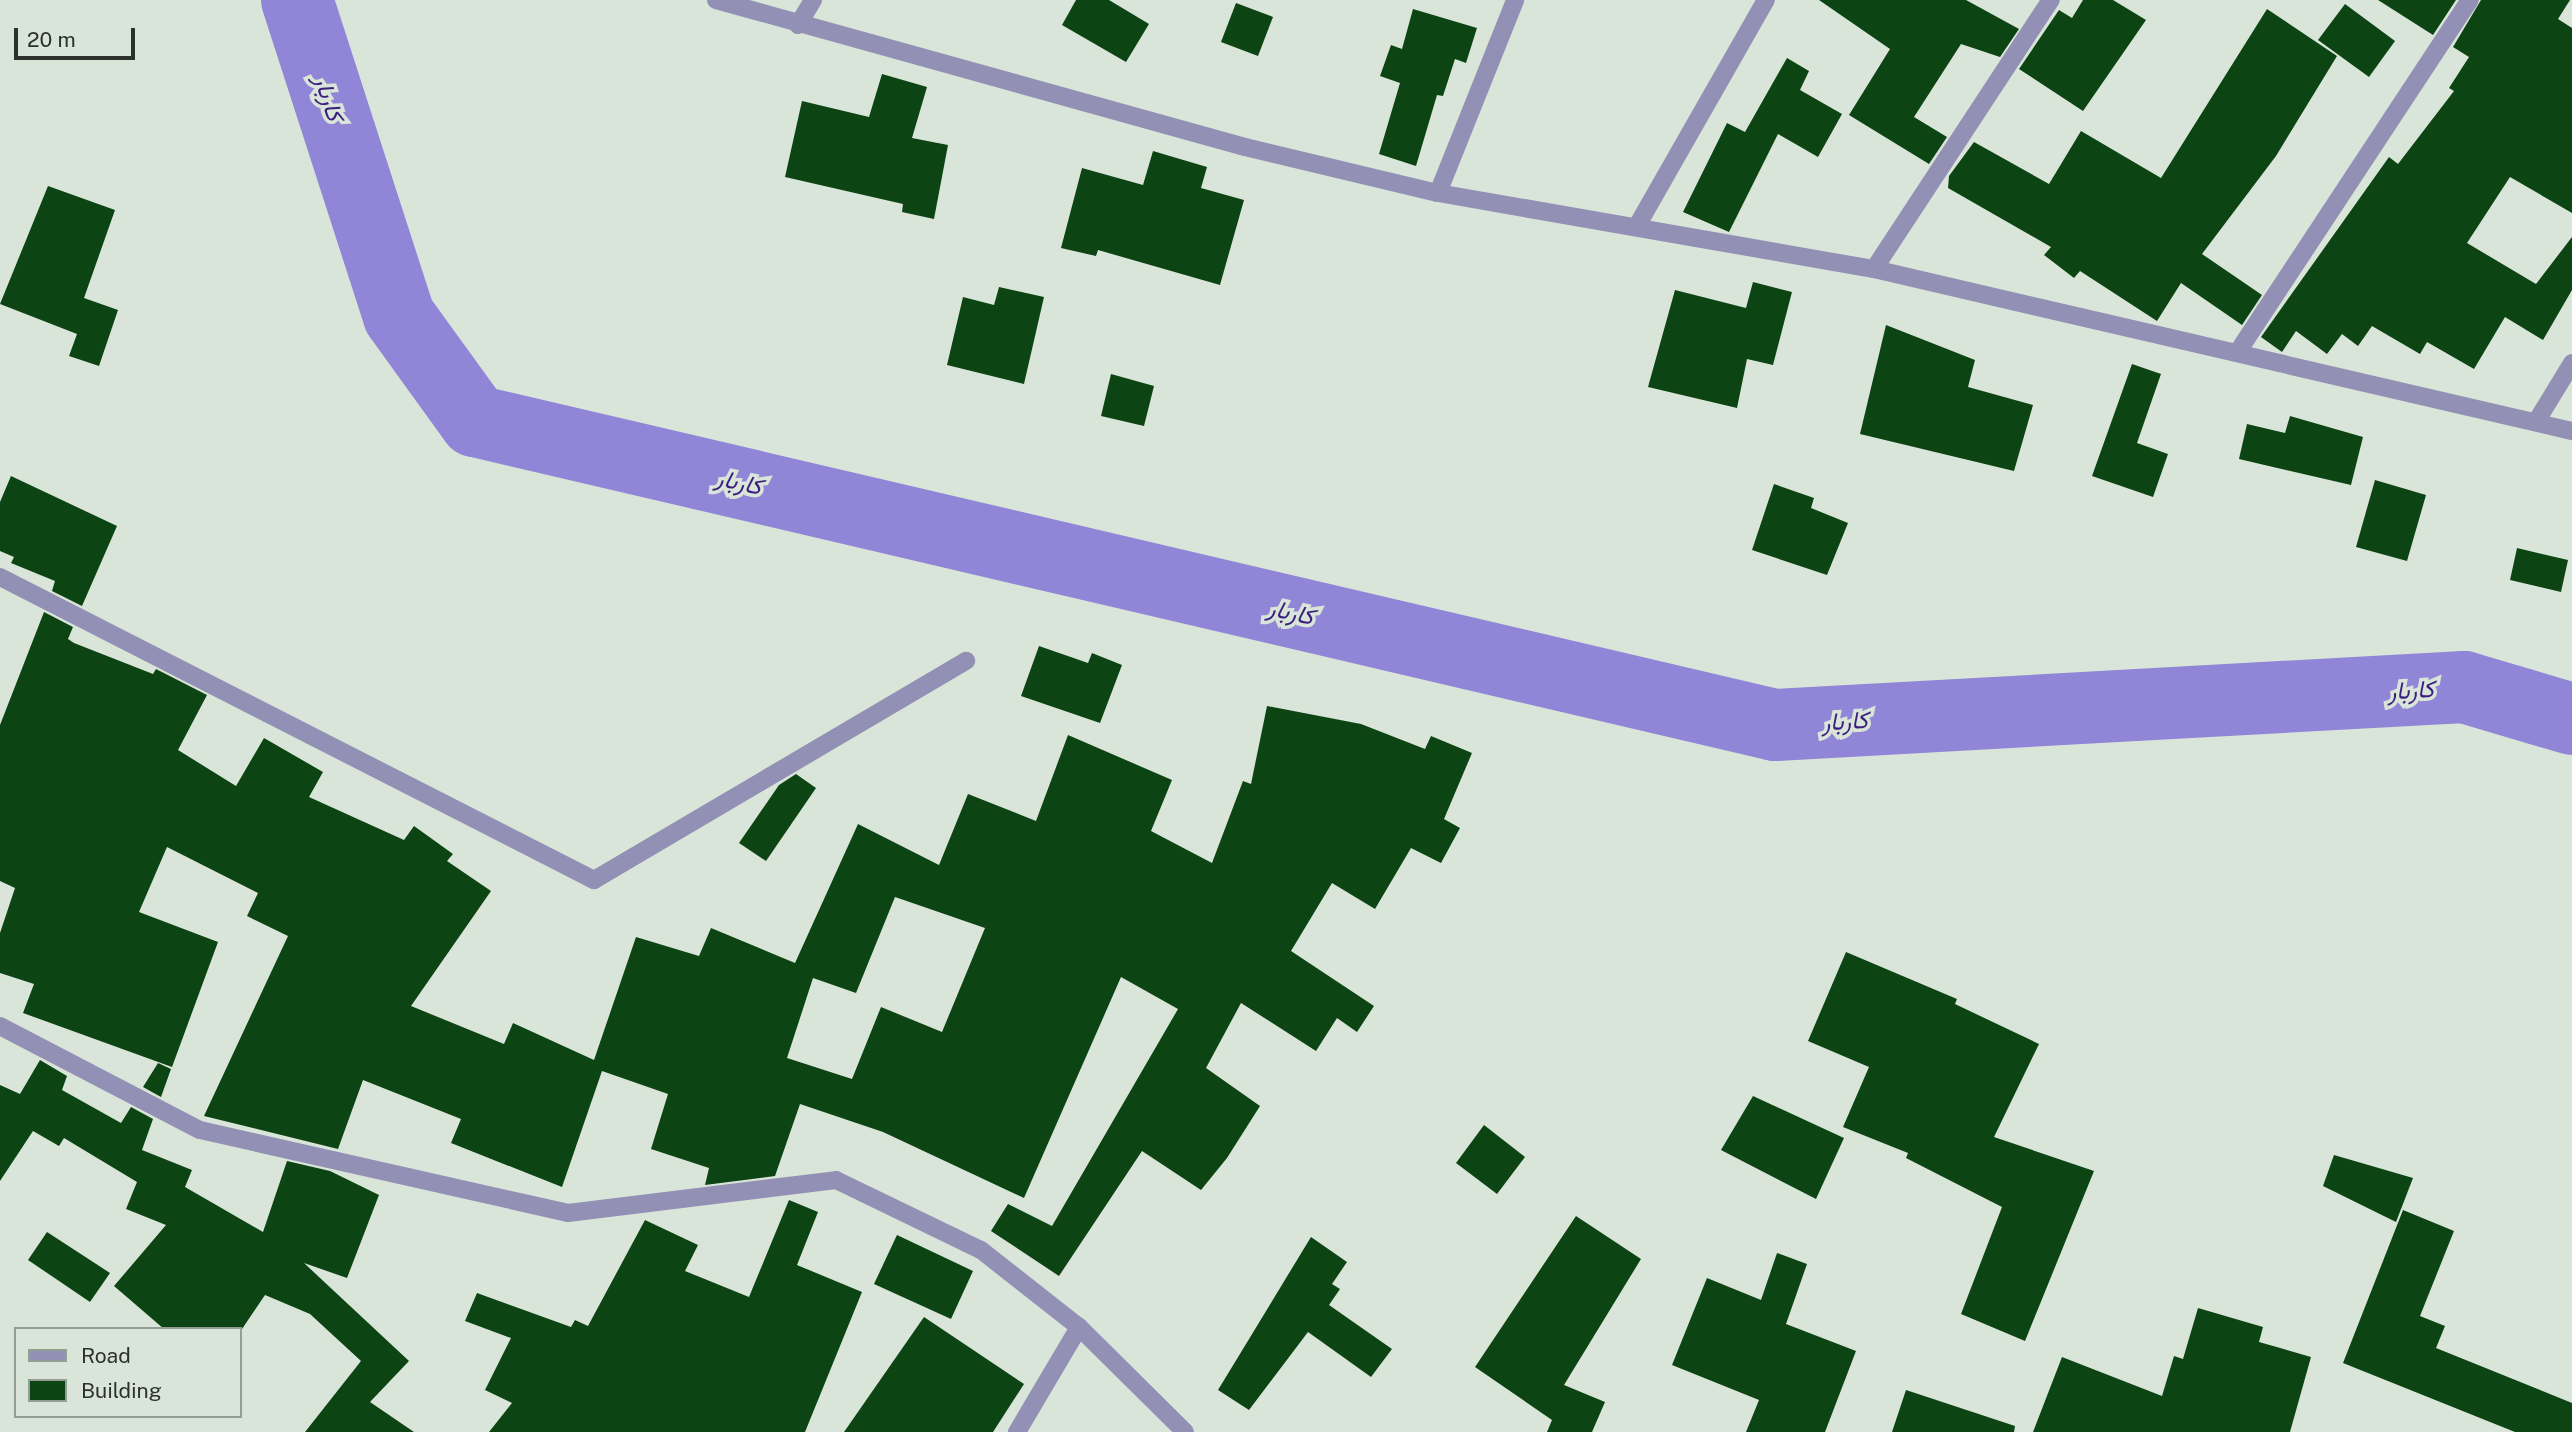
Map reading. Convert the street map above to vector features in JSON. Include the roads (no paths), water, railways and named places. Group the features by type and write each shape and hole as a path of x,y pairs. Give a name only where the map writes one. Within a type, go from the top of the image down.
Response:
{"street":[{"path":"716,0 798,25 1438,193 1874,269 2572,431"},
{"path":"798,25 813,0"},
{"path":"1438,193 1515,0"},
{"path":"1636,226 1766,0"},
{"path":"1874,269 2051,0"},
{"path":"2237,353 2470,0"},
{"path":"2536,422 2572,363"},
{"path":"0,577 594,880 966,661"},
{"path":"0,1026 200,1130 568,1213 836,1180 981,1250 1079,1326 1185,1432"},
{"path":"1017,1432 1079,1326"}],"waterway":[{"name":"کاربار","path":"297,0 399,316 475,421 1775,725 2464,687 2572,719"}]}
